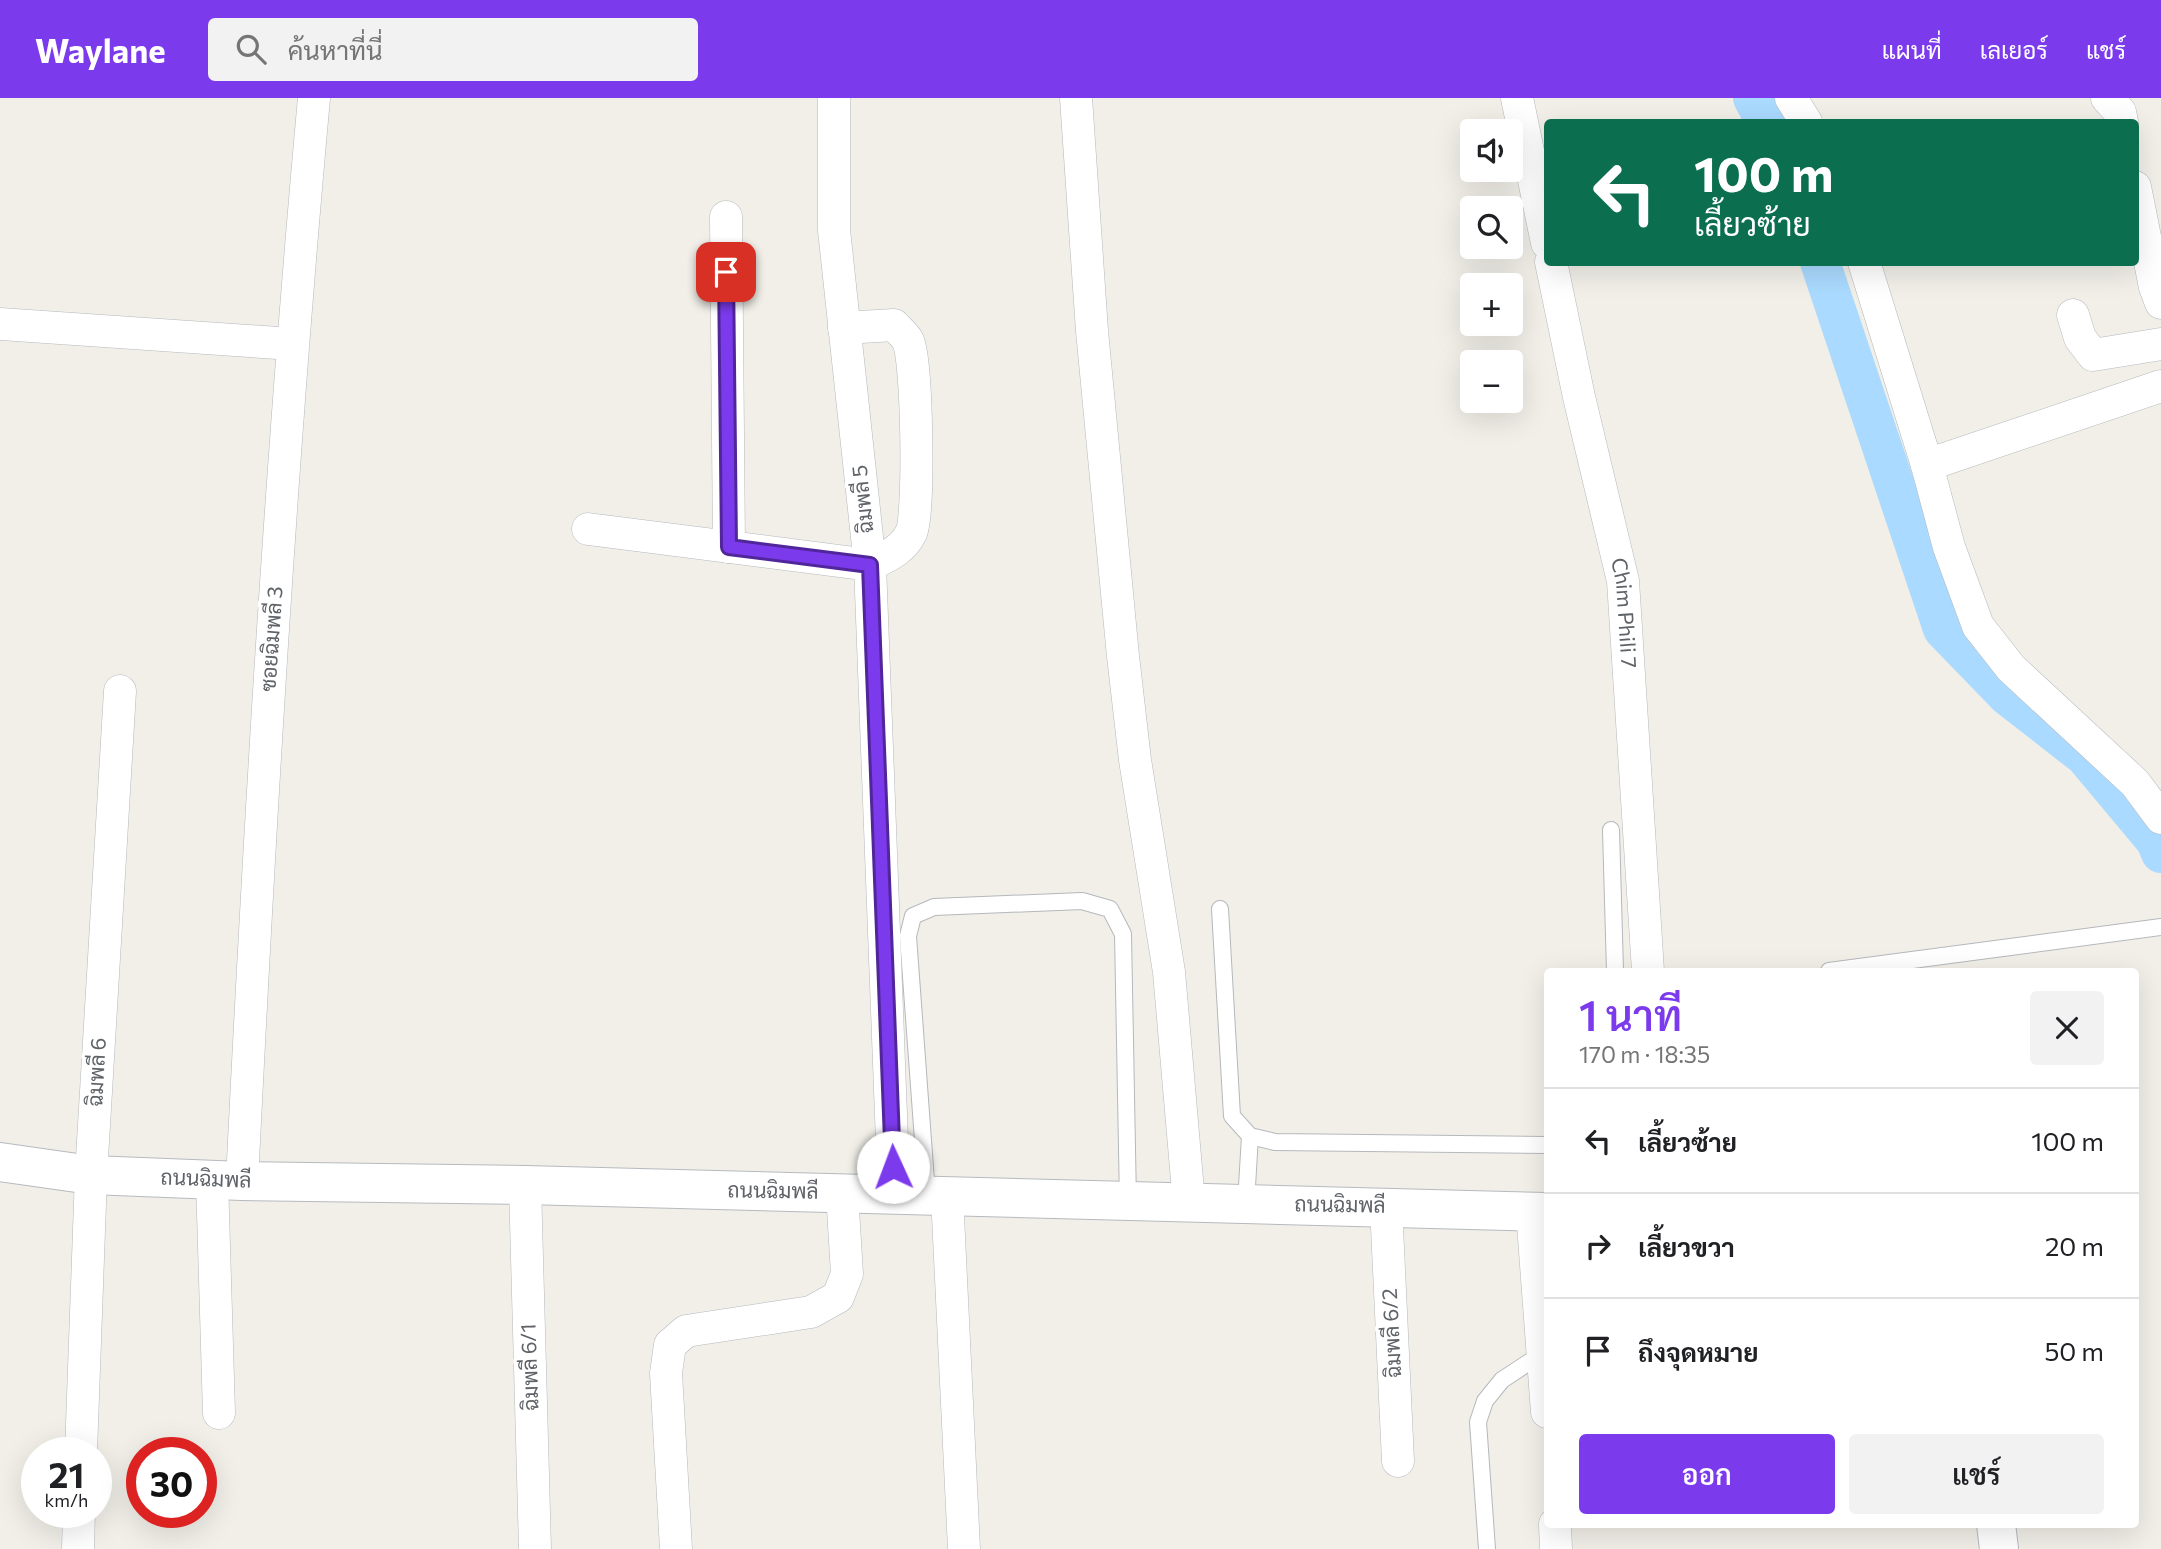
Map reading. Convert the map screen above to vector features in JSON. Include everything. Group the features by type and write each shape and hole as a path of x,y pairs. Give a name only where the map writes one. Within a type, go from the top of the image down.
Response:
{"street":[{"name":"ซอยฉิมพลี 3","path":"219,1413 227,1180 257,872 292,344 314,98"},
{"name":"ฉิมพลี 5","path":"834,98 834,230 870,565 923,1195 964,1549"},
{"path":"1076,98 1092,331 1123,656 1135,760 1169,972 1189,1203"},
{"path":"1517,98 1544,228"},
{"path":"1791,98 1804,119"},
{"path":"2107,98 2120,112 2121,119"},
{"path":"2139,207 2155,287 2161,303"},
{"path":"726,217 729,547"},
{"name":"Chim Phili 7","path":"1552,266 1579,397 1623,580 1648,968"},
{"path":"1865,266 1927,465 1949,547 1978,626 2011,668 2135,783 2161,818"},
{"path":"2073,315 2080,338 2093,355 2161,344"},
{"path":"0,324 292,344"},
{"path":"588,529 870,565 897,551 912,533 917,498 915,399 909,342 894,325 844,328"},
{"path":"1927,465 2161,386"},
{"name":"ฉิมพลี 6","path":"82,1437 92,1175 120,691"},
{"name":"ถนนฉิมพลี","path":"0,1162 92,1175 227,1180 1386,1206 1540,1212"},
{"name":"ฉิมพลี 6/1","path":"524,1185 535,1549"},
{"path":"676,1549 666,1373 670,1345 686,1331 811,1312 838,1297 847,1274 842,1193"},
{"name":"ฉิมพลี 6/2","path":"1386,1206 1398,1461"},
{"path":"1540,1212 1544,1368"},
{"path":"78,1549 79,1528"},
{"path":"1555,1528 1556,1549"},
{"path":"1997,1528 2000,1549"}],"lane":[{"path":"1611,830 1615,968"},
{"path":"923,1195 908,936 913,916 934,907 1082,901 1110,909 1123,934 1128,1202"},
{"path":"1220,909 1232,1116 1250,1136 1275,1142 1544,1145"},
{"path":"1852,968 2161,927"},
{"path":"1246,1203 1250,1136"},
{"path":"1487,1549 1478,1422 1485,1401 1502,1380 1543,1353"}],"waterway":[{"path":"1753,98 1764,119"},
{"path":"1821,266 1943,629 2008,696 2085,756 2156,841 2161,853"}],"route":[{"path":"726,272 729,547 870,565 893,1167"}]}
